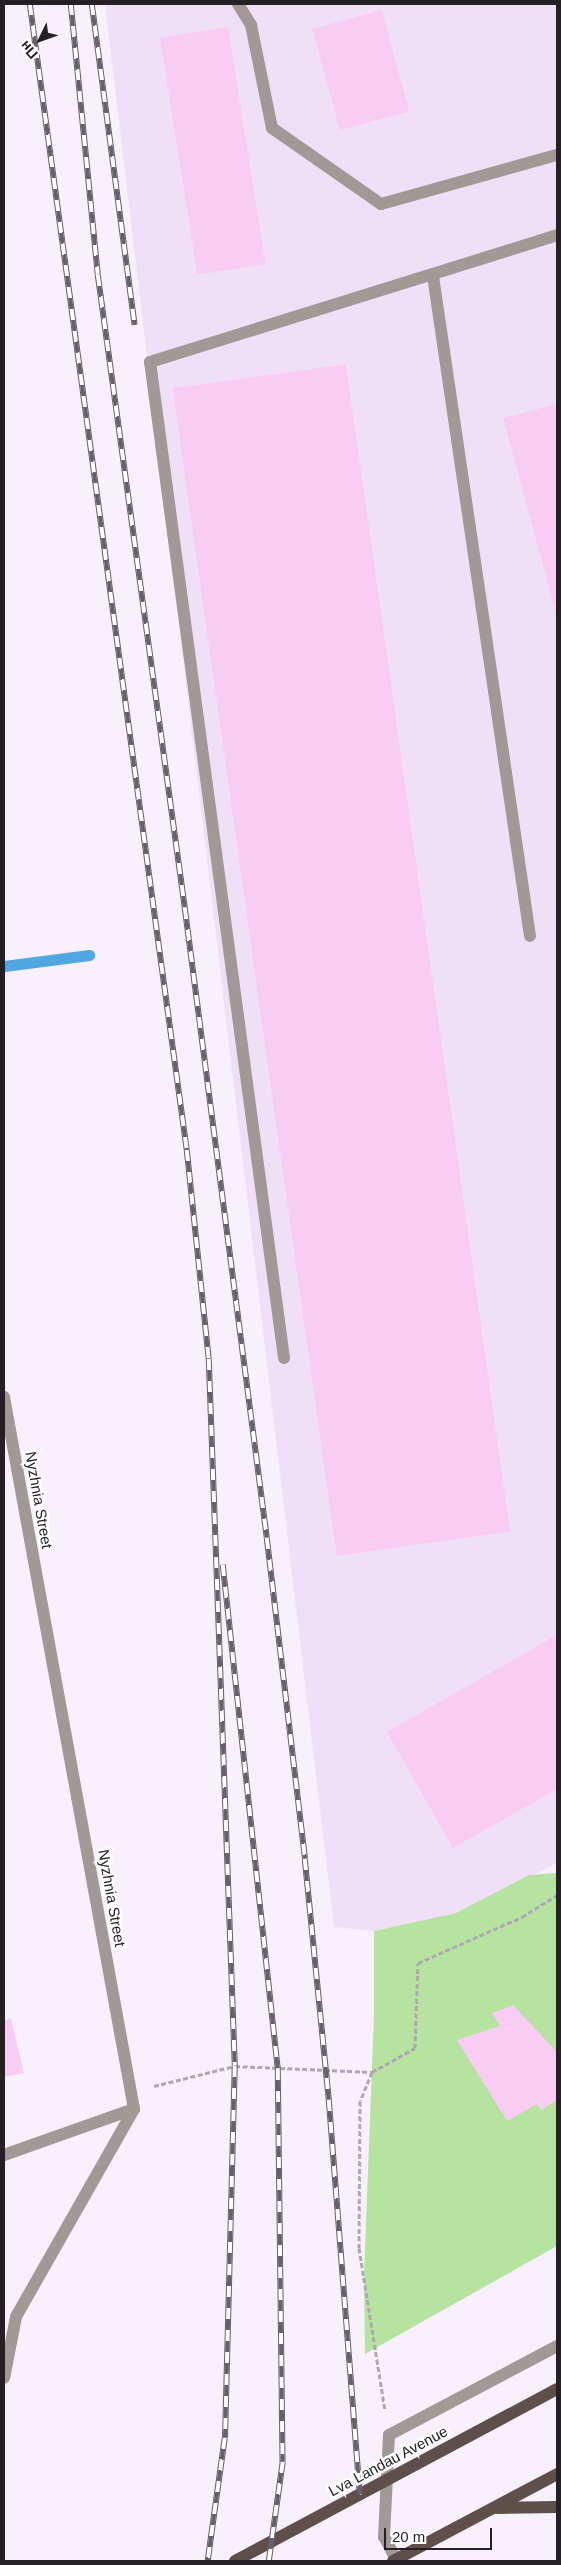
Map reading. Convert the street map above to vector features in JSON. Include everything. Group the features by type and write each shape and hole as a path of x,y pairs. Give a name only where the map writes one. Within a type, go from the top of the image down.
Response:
{"main road":[{"name":"Lva Landau Avenue","path":"235,2561 557,2389"},
{"path":"395,2561 557,2474"},
{"path":"494,2508 557,2507"}],"street":[{"path":"238,4 251,25 272,128 381,204 557,155"},
{"path":"284,1358 150,362 557,236"},
{"path":"432,276 530,936"},
{"name":"Nyzhnia Street","path":"4,1397 134,2109"},
{"path":"4,2155 134,2109"},
{"path":"4,2378 16,2317 134,2109"},
{"path":"395,2561 384,2537 389,2435 557,2346"}],"path":[{"path":"131,2092 235,2066 372,2072 415,2048 418,1963 522,1917 557,1895"},
{"path":"372,2072 360,2101 359,2248 389,2435"}],"shaded area":[{"path":"105,4 557,4 557,1863 456,1913 374,1931 334,1927"}],"green space":[{"path":"557,1873 557,2246 365,2354 364,2275 374,2015 374,1931 456,1913 529,1875"}],"building":[{"path":"382,10 409,111 340,130 312,29"},
{"path":"228,27 266,264 197,275 160,38"},
{"path":"346,364 510,1532 337,1556 173,388"},
{"path":"557,404 557,617 503,418"},
{"path":"557,1635 557,1789 453,1848 387,1732"},
{"path":"513,2005 557,2052 557,2100 541,2110 537,2104 507,2121 457,2040 500,2026 492,2013"},
{"path":"11,2019 24,2073 4,2077 4,2020"}],"waterway":[{"path":"4,966 89,955"}],"railway":[{"path":"30,4 187,1150 209,1359 235,2066 225,2438 208,2561"},
{"path":"71,4 98,275 185,908 267,1538 305,1859 329,2100 360,2495"},
{"path":"92,4 135,325"},
{"path":"223,1565 278,2069 283,2462 269,2561"}]}
